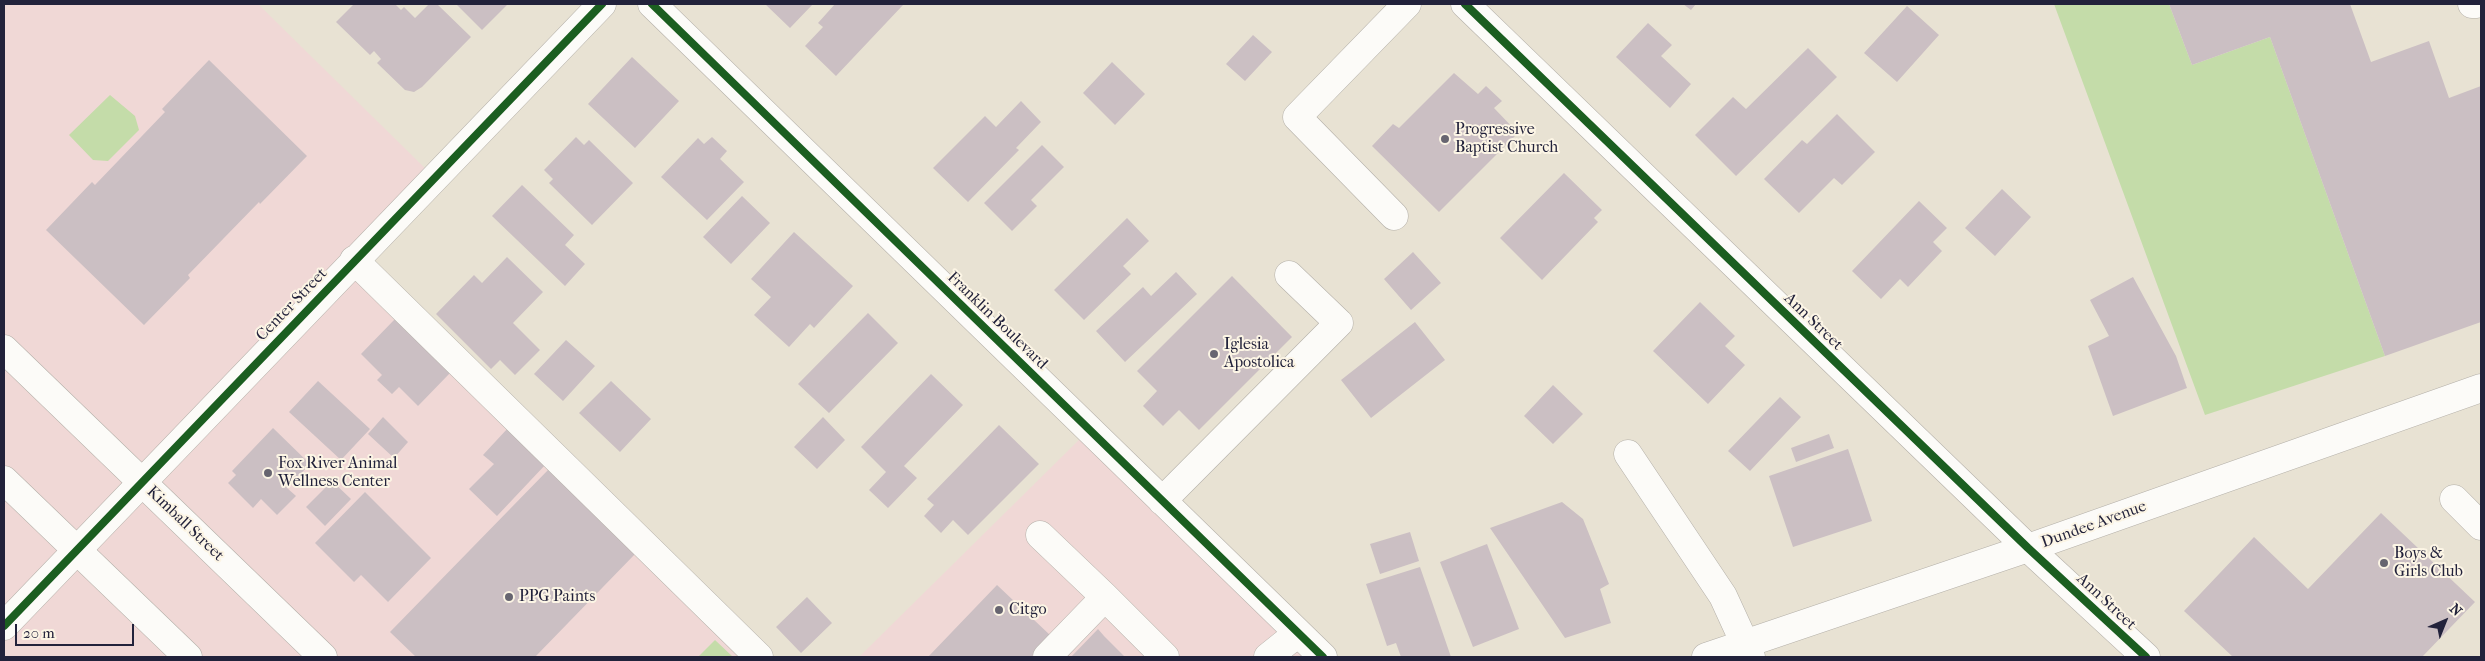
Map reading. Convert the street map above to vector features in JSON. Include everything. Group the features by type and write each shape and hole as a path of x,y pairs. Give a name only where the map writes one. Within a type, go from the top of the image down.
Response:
{"street":[{"name":"Center Street","path":"4,626 602,4"},
{"name":"Franklin Boulevard","path":"652,4 1323,657"},
{"path":"1394,216 1297,117 1407,4"},
{"name":"Ann Street","path":"1465,4 2028,548 2146,657"},
{"path":"2472,4 2477,4"},
{"path":"354,260 760,657"},
{"path":"1162,501 1339,323 1289,275"},
{"name":"Kimball Street","path":"4,349 323,657"},
{"name":"Dundee Avenue","path":"1706,657 1748,650 2028,548 2481,388"},
{"path":"1628,454 1723,596 1748,650"},
{"path":"4,480 188,657"},
{"path":"2454,499 2481,526"},
{"path":"1040,535 1165,657"},
{"path":"1047,657 1105,597"},
{"path":"1268,657 1298,633"}],"shaded area":[{"path":"4,4 258,4 434,177 354,260 759,657 4,657"},
{"path":"1089,430 1325,657 859,657"}],"green space":[{"path":"2054,4 2169,4 2192,65 2270,37 2385,356 2205,415"},
{"path":"110,95 135,116 139,130 108,161 93,160 69,135"},
{"path":"715,640 733,657 698,657"}],"building":[{"path":"354,4 395,4 401,10 404,7 415,18 429,4 437,4 471,37 422,87 414,92 405,90 377,63 381,59 374,51 370,55 336,22"},
{"path":"456,4 508,4 482,30"},
{"path":"765,4 813,4 790,28"},
{"path":"835,4 903,5 836,76 805,46 823,27 818,23"},
{"path":"1683,4 1696,4 1691,10"},
{"path":"2169,4 2350,4 2371,62 2429,41 2449,98 2481,86 2481,322 2385,356 2270,37 2192,65"},
{"path":"1907,6 1939,35 1897,82 1864,53"},
{"path":"1648,23 1672,45 1661,56 1691,84 1670,108 1616,57"},
{"path":"1253,35 1272,52 1245,81 1226,64"},
{"path":"1808,48 1837,77 1736,176 1695,135 1733,97 1746,109"},
{"path":"632,57 679,101 635,148 588,104"},
{"path":"209,60 307,156 188,275 190,278 144,325 46,230 92,182 95,185 165,112 162,109"},
{"path":"1112,62 1145,94 1115,125 1083,93"},
{"name":"Progressive Baptist Church","path":"1454,73 1478,94 1486,86 1502,101 1494,108 1518,133 1439,212 1372,146 1393,124 1399,128"},
{"path":"1021,101 1041,122 1016,148 1019,150 968,202 933,168 985,116 996,127"},
{"path":"1837,114 1875,152 1842,185 1834,178 1799,213 1764,179 1802,140 1807,144"},
{"path":"576,137 584,145 589,140 633,183 592,225 549,183 553,179 544,170"},
{"path":"712,137 727,151 720,159 744,182 707,220 661,177 698,138 704,144"},
{"path":"1042,145 1064,167 1031,200 1037,206 1012,231 984,203"},
{"path":"1564,173 1602,210 1594,218 1598,222 1542,280 1500,238"},
{"path":"522,185 574,235 565,245 585,264 565,286 492,216"},
{"path":"2002,189 2031,217 1995,256 1965,228"},
{"path":"742,196 770,223 731,264 703,237"},
{"path":"1919,201 1947,228 1933,242 1942,251 1908,287 1900,279 1881,299 1852,271"},
{"path":"1127,218 1149,241 1123,266 1131,274 1084,320 1054,290"},
{"path":"794,232 853,286 814,328 810,324 789,347 754,315 771,297 751,279"},
{"path":"1413,252 1441,283 1411,310 1384,279"},
{"path":"507,257 543,292 513,323 540,350 515,375 500,360 491,369 436,314 474,275 482,283"},
{"path":"1176,272 1197,294 1125,362 1096,331 1143,287 1151,296"},
{"name":"Iglesia Apostolica","path":"1232,276 1292,337 1199,430 1179,410 1163,426 1143,406 1157,391 1137,371"},
{"path":"2133,277 2176,356 2187,388 2113,416 2088,346 2109,336 2090,300"},
{"path":"1700,302 1735,336 1725,346 1745,365 1708,404 1653,351"},
{"path":"868,313 898,343 829,413 798,384"},
{"path":"395,319 450,373 418,406 399,387 392,394 377,380 382,375 361,354"},
{"path":"1415,322 1445,360 1371,418 1341,380"},
{"path":"566,340 595,366 563,401 534,374"},
{"path":"931,374 963,405 904,466 917,478 888,508 869,490 886,472 861,447"},
{"path":"318,381 370,429 341,460 289,412"},
{"path":"611,381 651,419 620,452 579,413"},
{"path":"1553,385 1583,414 1553,444 1524,416"},
{"path":"1780,397 1801,417 1750,471 1728,451"},
{"path":"383,417 408,442 394,458 368,434"},
{"path":"823,417 845,440 817,469 794,447"},
{"path":"999,425 1039,464 968,535 953,520 941,533 924,516 934,505 927,499"},
{"name":"Fox River Animal Wellness Center","path":"273,428 310,464 287,488 296,496 277,515 261,499 253,508 228,483 236,475 232,471"},
{"path":"508,428 546,464 497,516 469,489 494,464 483,455"},
{"path":"1829,434 1834,448 1796,462 1791,448"},
{"path":"1848,449 1872,521 1793,547 1769,476"},
{"name":"PPG Paints","path":"549,469 636,553 535,657 416,657 390,632"},
{"path":"332,481 351,499 325,526 306,507"},
{"path":"365,492 431,558 388,602 361,575 354,582 315,543"},
{"path":"1562,502 1583,519 1609,584 1600,589 1611,623 1565,638 1490,528"},
{"name":"Boys & Girls Club","path":"2381,513 2475,602 2422,657 2233,657 2184,611 2254,537 2308,589"},
{"path":"1410,532 1419,561 1380,574 1370,544"},
{"path":"1487,544 1519,629 1473,647 1440,562"},
{"path":"1420,567 1451,657 1401,657 1396,643 1387,646 1366,584"},
{"name":"Citgo","path":"997,585 1051,636 1031,657 928,657"},
{"path":"807,597 832,623 801,653 776,627"},
{"name":"Citgo","path":"1098,629 1125,657 1071,657"}],"cycle path":[{"path":"4,626 602,4"},
{"path":"652,4 1323,657"},
{"path":"1465,4 2028,548 2146,657"}],"place":[{"name":"Progressive Baptist Church","path":"1445,139"},
{"name":"Iglesia Apostolica","path":"1214,354"},
{"name":"Fox River Animal Wellness Center","path":"268,473"},
{"name":"Boys & Girls Club","path":"2384,563"},
{"name":"PPG Paints","path":"509,597"},
{"name":"Citgo","path":"999,610"}]}
